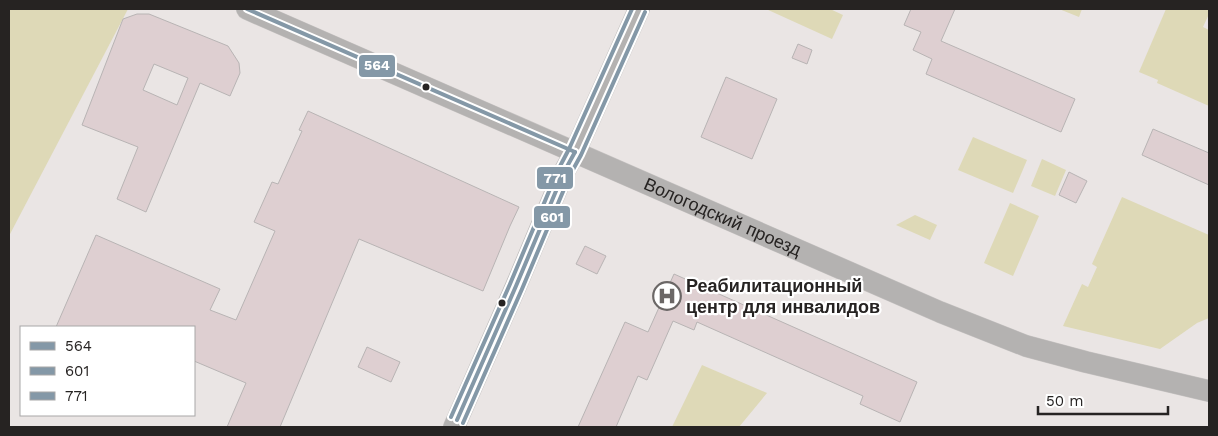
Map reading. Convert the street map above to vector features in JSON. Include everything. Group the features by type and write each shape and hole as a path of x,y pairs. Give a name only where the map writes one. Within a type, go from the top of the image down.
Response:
{"street":[{"name":"Вологодский проезд","path":"247,9 940,312 1026,346 1209,391"},
{"path":"454,427 564,172 575,152 638,9"}],"shaded area":[{"path":"9,9 128,9 9,236"},
{"path":"766,9 830,9 843,15 832,39"},
{"path":"1059,9 1082,9 1079,17"},
{"path":"1166,9 1209,9 1209,14 1203,27 1209,30 1209,106 1157,83 1158,80 1139,72"},
{"path":"973,137 1027,160 1013,193 958,170"},
{"path":"1042,159 1066,170 1055,196 1031,186"},
{"path":"1122,197 1209,235 1209,318 1197,323 1160,349 1063,326 1082,284 1088,287 1097,267 1092,264"},
{"path":"1010,203 1039,216 1013,276 984,263"},
{"path":"915,215 937,225 930,240 896,225"},
{"path":"702,365 767,393 739,427 672,427"}],"building":[{"path":"911,9 955,9 941,41 1075,99 1061,132 926,74 932,59 913,50 921,32 904,25"},
{"path":"137,14 149,14 228,46 239,63 240,73 230,96 200,83 146,212 117,199 138,147 82,125 123,19","holes":["154,64 188,78 177,105 143,90"]},
{"path":"798,44 812,50 807,64 792,58"},
{"path":"726,77 777,99 752,159 701,137"},
{"path":"308,111 519,207 483,291 359,239 280,427 227,427 246,383 195,361 195,326 56,326 96,235 220,289 210,310 236,320 275,231 254,222 272,182 278,184 302,131 299,130"},
{"path":"1153,129 1209,153 1209,185 1142,155"},
{"path":"1069,172 1087,181 1076,203 1059,195"},
{"path":"585,246 606,256 597,274 576,264"},
{"path":"674,274 917,382 900,422 860,404 863,396 697,322 694,330 673,321 647,380 638,376 616,427 578,427 625,322 648,332"},
{"path":"367,347 400,362 391,382 358,367"}],"transit line":[{"name":"564","path":"247,9 575,152"},
{"name":"771","path":"451,417 558,170 632,9"},
{"name":"601","path":"463,423 570,175 581,155 645,12"},
{"name":"564","path":"457,420 564,172 575,152"}],"place":[{"name":"Реабилитационный центр для инвалидов","path":"667,296"}]}
